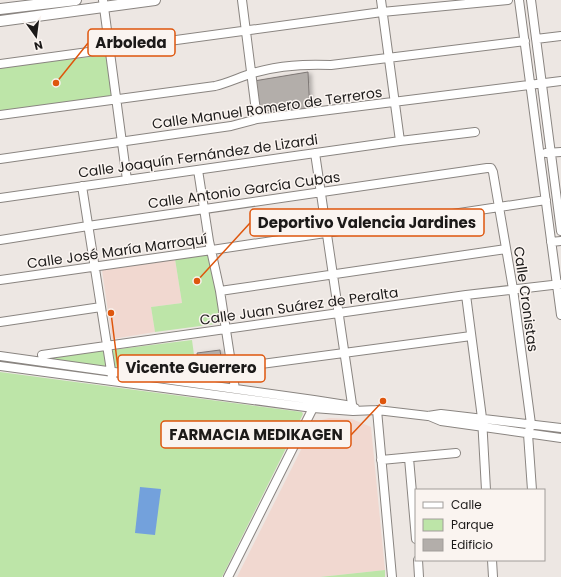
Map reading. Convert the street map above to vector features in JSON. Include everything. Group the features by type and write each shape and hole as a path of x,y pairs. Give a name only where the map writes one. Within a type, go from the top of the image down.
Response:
{"main road":[{"path":"0,9 76,0"},
{"path":"0,21 103,4 155,0"}],"street":[{"path":"242,0 257,119"},
{"path":"380,0 400,141"},
{"path":"0,64 382,12 508,0"},
{"path":"519,0 551,242 559,284 561,315"},
{"path":"531,0 561,231"},
{"path":"103,4 127,180"},
{"path":"536,39 561,36"},
{"path":"0,115 215,86 252,73 294,65 331,65 525,41"},
{"name":"Calle Manuel Romero de Terreros","path":"0,159 231,126 257,119 395,103 561,81"},
{"name":"Calle Joaquín Fernández de Lizardi","path":"0,198 400,141 475,132"},
{"path":"540,154 561,152"},
{"path":"315,153 355,410"},
{"name":"Calle Antonio García Cubas","path":"0,240 491,168"},
{"name":"Calle Cronistas","path":"491,168 493,172 513,289 531,424 528,434"},
{"path":"198,170 220,291 235,389"},
{"path":"82,186 113,381"},
{"name":"Calle José María Marroquí","path":"0,280 546,200"},
{"path":"551,242 561,241"},
{"path":"220,291 506,249"},
{"name":"Calle Juan Suárez de Peralta","path":"42,355 513,289 559,284"},
{"path":"466,296 482,418 486,489"},
{"path":"0,322 101,307"},
{"path":"232,368 471,336"},
{"path":"0,356 314,400 346,405 355,410"},
{"path":"0,366 313,408 377,410 428,416 441,421 561,438"},
{"path":"228,577 313,408 314,400"},
{"path":"377,410 392,577"},
{"path":"428,416 441,414 561,428"},
{"path":"528,434 532,489"},
{"path":"381,460 456,453"},
{"path":"409,458 415,527"},
{"path":"418,561 419,577"},
{"path":"492,561 493,577"}],"shaded area":[{"path":"175,259 182,303 151,307 155,332 112,339 102,270"},
{"path":"329,418 352,419 371,427 385,570 320,577 237,577 314,424 318,421"}],"green space":[{"path":"107,55 114,98 0,112 0,67"},
{"path":"210,255 223,323 155,332 151,307 182,303 175,259"},
{"path":"192,340 197,377 113,367 111,350"},
{"path":"104,349 106,367 47,359 54,355"},
{"path":"0,372 302,412 303,414 222,577 0,577"},
{"path":"385,570 385,577 320,577"}],"water":[{"path":"140,487 161,489 155,535 135,533"}],"building":[{"path":"308,72 310,113 281,115 278,109 259,112 254,81"},
{"path":"220,350 223,371 200,374 197,353"}],"place":[{"name":"Arboleda","path":"56,83"},
{"name":"Deportivo Valencia Jardines","path":"197,281"},
{"name":"Vicente Guerrero","path":"111,313"},
{"name":"FARMACIA MEDIKAGEN","path":"383,401"}]}
